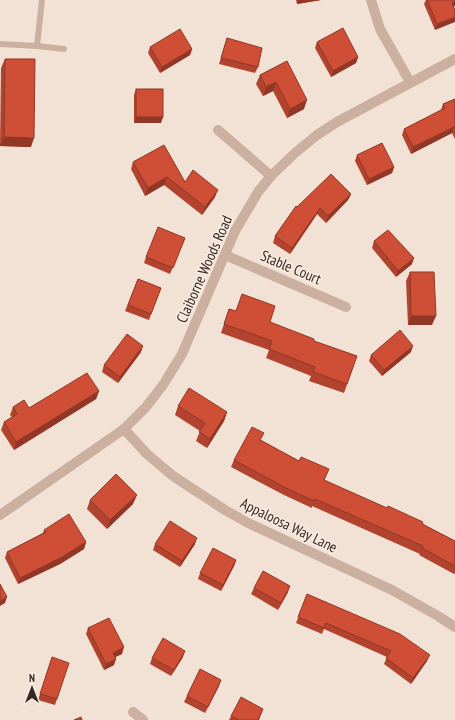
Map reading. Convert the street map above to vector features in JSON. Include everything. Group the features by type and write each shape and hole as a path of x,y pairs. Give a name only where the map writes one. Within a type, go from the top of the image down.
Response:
{"street":[{"path":"371,0 380,29 410,82"},
{"name":"Claiborne Woods Road","path":"0,515 124,429 146,407 163,386 182,354 235,231 258,192 271,176 295,153 317,135 337,122 455,59"},
{"path":"218,130 271,176"},
{"name":"Stable Court","path":"224,255 346,307"},
{"name":"Appaloosa Way Lane","path":"124,429 147,454 173,476 224,510 248,523 392,590 455,627"},
{"path":"133,712 143,720"}],"lane":[{"path":"37,46 42,0"},
{"path":"0,44 64,49"}],"building":[{"path":"427,0 455,0 452,3 455,10 455,17 437,24"},
{"path":"343,28 358,57 333,71 317,42"},
{"path":"180,29 192,49 162,67 150,47"},
{"path":"227,38 262,48 258,67 221,58"},
{"path":"5,59 35,59 34,138 4,137"},
{"path":"287,61 307,100 290,109 276,82 266,87 260,75"},
{"path":"136,89 163,89 163,117 136,117"},
{"path":"455,99 455,128 454,127 413,147 404,129 445,108 443,104"},
{"path":"382,143 394,167 369,179 357,155"},
{"path":"164,145 185,182 193,170 218,190 205,207 167,177 148,188 133,162"},
{"path":"331,174 351,194 328,216 320,208 292,248 275,236 296,206 297,207"},
{"path":"158,227 185,238 173,268 146,257"},
{"path":"388,230 414,258 398,271 374,241"},
{"path":"410,272 434,272 436,316 411,316"},
{"path":"138,279 161,288 151,314 128,305"},
{"path":"242,294 275,306 270,322 314,339 314,341 357,356 347,384 313,372 315,367 269,349 272,341 224,324 229,309 236,311"},
{"path":"400,330 413,346 384,370 371,355"},
{"path":"127,334 143,346 120,377 104,365"},
{"path":"87,373 99,391 16,442 4,422 17,414 13,407 24,400 29,408"},
{"path":"189,388 227,412 210,439 199,432 205,423 178,406"},
{"path":"252,427 264,433 260,440 299,461 301,457 329,469 324,480 423,522 422,524 455,541 455,566 422,548 423,546 315,499 314,501 286,488 234,460"},
{"path":"116,474 137,495 110,520 90,500"},
{"path":"69,514 86,542 62,557 20,578 7,552 46,532 44,530"},
{"path":"170,521 197,538 182,561 155,544"},
{"path":"213,548 236,560 223,585 200,573"},
{"path":"263,571 290,586 281,603 254,588"},
{"path":"0,584 7,597 0,601"},
{"path":"307,594 400,634 430,655 413,678 386,658 391,651 326,623 324,628 298,617"},
{"path":"109,618 124,647 113,653 116,659 106,664 88,628"},
{"path":"163,638 185,651 174,670 152,658"},
{"path":"52,657 69,663 57,699 40,694"},
{"path":"200,669 221,680 208,707 187,696"},
{"path":"241,697 263,709 258,720 239,720 231,716"},
{"path":"81,717 82,720 74,720"}]}
